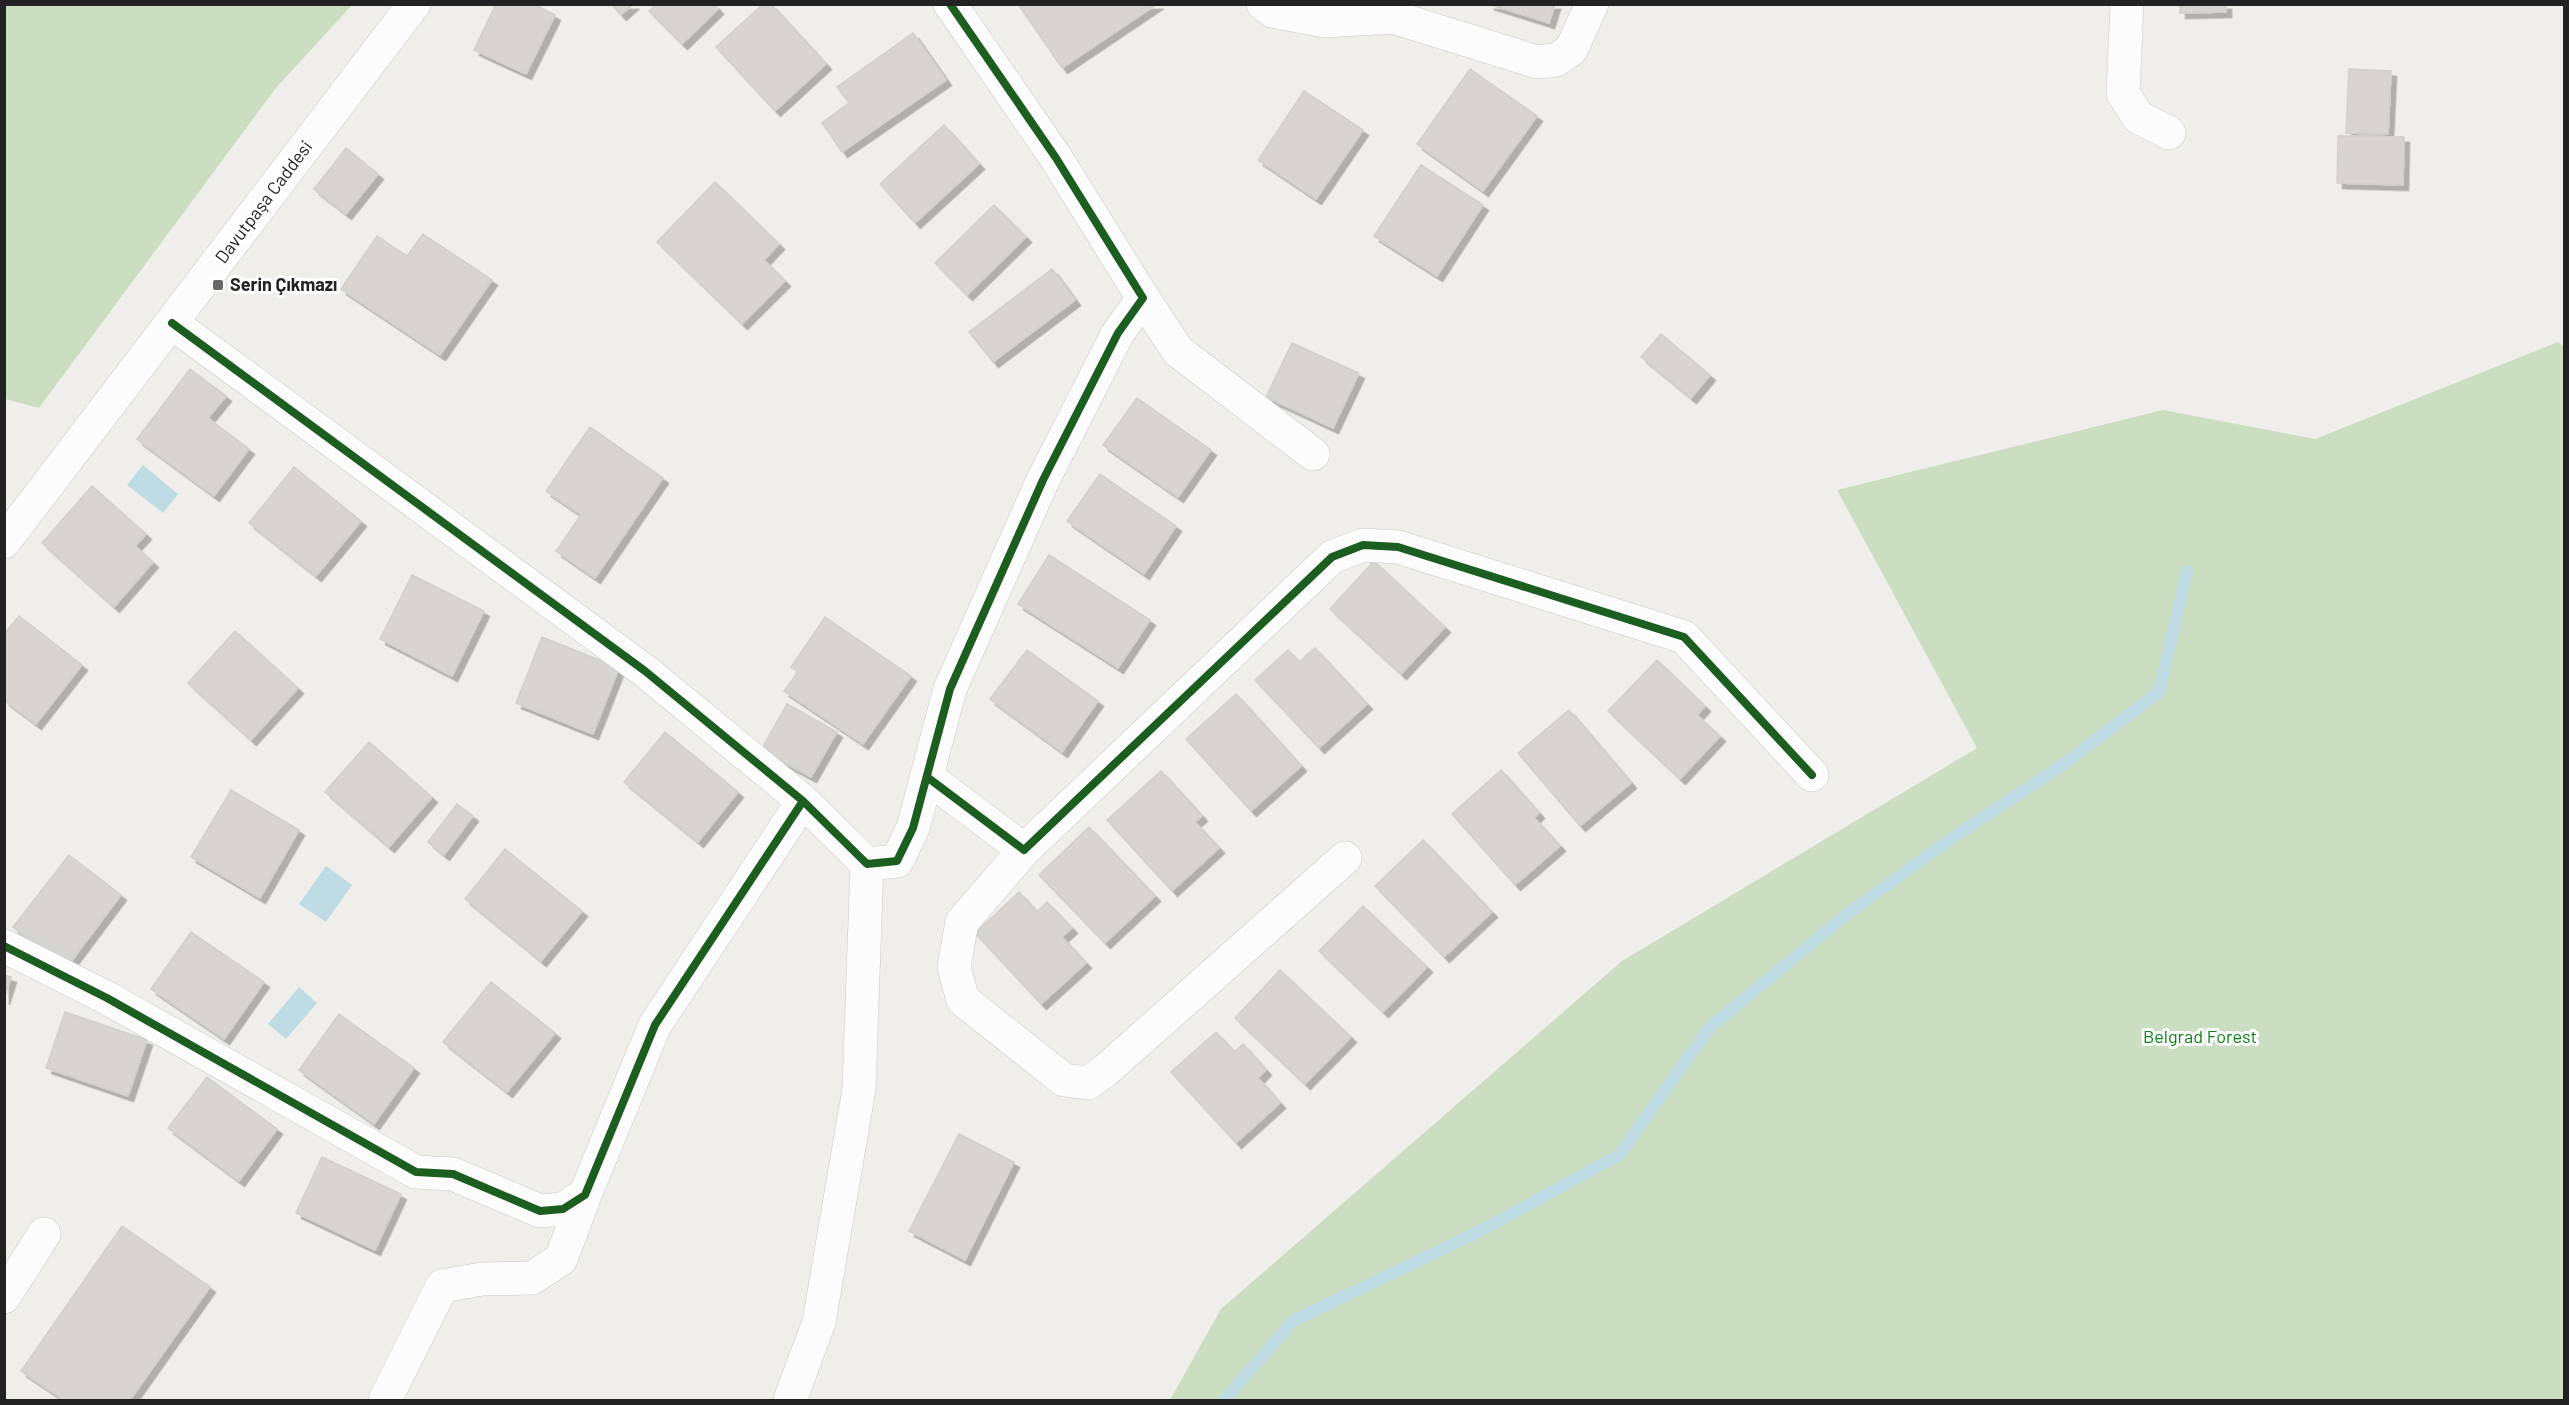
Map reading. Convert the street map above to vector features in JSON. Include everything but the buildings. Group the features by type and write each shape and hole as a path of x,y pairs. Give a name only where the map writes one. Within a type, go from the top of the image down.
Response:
{"street":[{"name":"Davutpaşa Caddesi","path":"4,542 414,4"},
{"path":"950,4 1056,158 1178,351 1313,454"},
{"path":"1263,4 1272,11 1325,21 1396,11 1537,62 1556,60 1571,50 1592,4"},
{"path":"2127,4 2123,93 2138,117 2169,133"},
{"path":"867,864 897,861 913,828 950,688 1043,480 1118,333 1143,298"},
{"path":"172,323 645,671 803,801 867,864 859,1089 819,1322 790,1401"},
{"path":"1345,858 1106,1070 1088,1083 1064,1080 963,1000 954,967 962,922 1024,850 1332,557 1363,545 1398,548 1684,638 1812,775"},
{"path":"927,777 1024,850"},
{"path":"385,1401 442,1286 482,1279 532,1278 561,1259 655,1024 803,801"},
{"path":"4,946 107,998 416,1172 453,1174 540,1211 563,1209 585,1195"},
{"path":"4,1297 44,1234"}],"green space":[{"path":"5,4 352,5 275,89 39,408 5,399"},
{"name":"Belgrad Forest","path":"2558,342 2564,347 2564,1400 1170,1400 1221,1309 1622,961 1977,748 1837,490 2163,410 2315,439"}],"water":[{"path":"143,465 178,494 163,513 127,485"},
{"path":"326,866 352,885 326,922 299,904"},
{"path":"299,987 317,1003 286,1039 268,1024"}],"waterway":[{"path":"1224,1400 1293,1321 1482,1230 1619,1155 1710,1027 1847,914 1955,836 2061,766 2159,692 2187,571"}],"cycle path":[{"path":"172,323 645,671 803,801 867,864 897,861 913,828 950,689 1043,480 1118,333 1143,298 1056,158 950,4"},
{"path":"927,777 1024,850 1332,557 1363,545 1398,547 1684,637 1812,775"},
{"path":"4,946 107,998 416,1172 453,1174 540,1211 563,1209 585,1195 655,1025 803,801"}],"place":[{"name":"Serin Çıkmazı","path":"218,285"}]}
